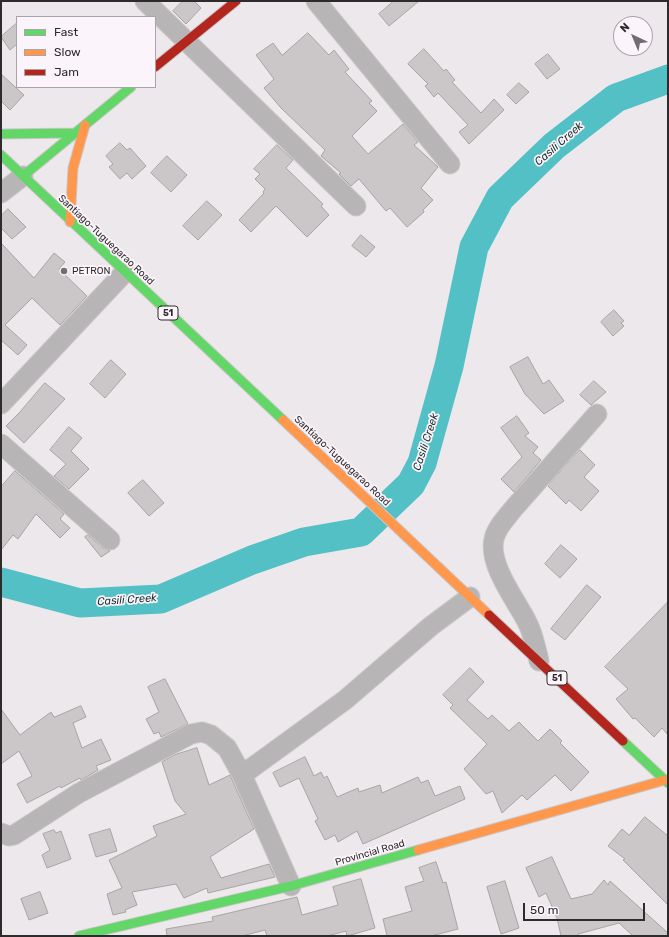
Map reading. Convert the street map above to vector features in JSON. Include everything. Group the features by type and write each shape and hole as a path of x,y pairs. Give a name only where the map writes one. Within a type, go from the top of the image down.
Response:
{"main road":[{"path":"156,66 236,1"},
{"path":"23,176 130,88"},
{"path":"70,222 73,168 85,125"},
{"path":"1,134 74,134"},
{"name":"Santiago-Tuguegarao Road","path":"1,156 540,661 666,782"},
{"name":"Provincial Road","path":"79,936 291,886 666,782"}],"street":[{"path":"145,1 356,206"},
{"path":"316,1 450,164"},
{"path":"1,193 23,176"},
{"path":"1,404 125,272"},
{"path":"540,661 527,621 507,589 500,572 494,555 494,539 501,524 514,508 597,414"},
{"path":"1,444 110,540"},
{"path":"242,775 345,700 430,626 470,597"},
{"path":"1,833 9,836 14,835 79,793 191,734 202,732 211,734 227,748 242,775 291,886"}],"building":[{"path":"183,1 194,1 201,8 186,24 173,11"},
{"path":"394,1 419,1 389,26 379,14"},
{"path":"16,24 16,45 10,50 1,37"},
{"path":"308,33 329,55 334,50 349,69 345,72 372,101 369,103 377,111 352,136 368,154 403,124 418,142 414,145 438,167 421,188 433,200 423,210 424,212 407,227 390,208 386,211 359,179 351,186 339,174 341,173 321,156 325,150 281,108 264,88 274,79 256,55 273,43 282,55"},
{"path":"424,49 444,71 446,69 455,80 452,82 481,113 494,99 504,110 469,144 459,132 468,125 438,93 434,97 425,86 428,84 408,64"},
{"path":"548,54 560,69 547,79 535,64"},
{"path":"1,74 24,95 10,110 1,101"},
{"path":"519,83 529,92 516,104 507,95"},
{"path":"120,143 127,150 130,148 146,166 132,179 127,173 120,179 109,167 113,164 106,156"},
{"path":"277,145 293,160 286,168 323,204 321,206 329,215 307,237 276,206 251,232 239,220 264,193 263,192 265,189 255,179 260,174 254,169"},
{"path":"167,156 187,175 171,192 151,173"},
{"path":"207,201 222,215 198,240 183,226"},
{"path":"8,209 26,227 12,239 1,228 1,216"},
{"path":"361,235 375,247 366,257 352,246"},
{"path":"1,243 34,278 54,253 65,262 59,269 87,296 60,325 32,298 5,325 27,345 18,355 1,340"},
{"path":"614,310 624,321 621,323 624,326 613,336 601,322"},
{"path":"528,357 543,384 549,380 564,401 544,414 525,394 510,367"},
{"path":"111,360 126,374 105,398 90,384"},
{"path":"594,381 606,392 591,405 580,395"},
{"path":"45,383 65,399 24,443 6,426"},
{"path":"517,416 529,433 525,436 538,447 533,453 541,460 514,492 501,479 522,457 501,428"},
{"path":"69,427 82,438 71,451 89,469 69,489 54,476 66,464 50,450"},
{"path":"580,450 595,465 584,477 599,491 581,511 569,500 566,504 548,486"},
{"path":"15,471 64,514 60,519 70,528 60,538 36,514 18,539 13,535 1,550 1,487"},
{"path":"143,480 164,503 149,516 128,493"},
{"path":"88,535 103,548 110,551 101,557 85,537"},
{"path":"561,545 577,559 560,578 545,564"},
{"path":"587,585 601,597 565,640 551,629"},
{"path":"668,602 668,735 662,728 654,737 635,718 633,719 616,699 628,689 605,667"},
{"path":"470,668 484,682 467,700 488,719 492,715 509,731 519,722 538,741 550,729 562,741 560,743 589,772 571,791 555,775 527,800 522,795 502,813 493,791 486,794 464,769 487,744 450,708 453,705 443,695"},
{"path":"165,679 188,724 161,737 159,732 154,734 146,719 159,712 148,687"},
{"path":"81,706 86,717 73,723 82,748 101,739 111,760 96,766 98,770 81,780 80,778 61,788 60,786 27,803 17,784 32,776 19,751 1,764 1,709 20,735 51,712 54,717"},
{"path":"197,748 209,785 230,775 254,829 210,857 221,878 269,864 275,877 208,893 207,888 184,898 176,884 132,892 137,905 125,910 126,912 113,915 107,894 122,888 109,860 157,836 153,826 186,814 175,801 162,762 174,755"},
{"path":"305,757 314,776 321,772 324,778 327,776 337,797 358,788 359,792 380,785 382,793 418,777 421,783 428,780 435,796 460,786 465,799 363,844 357,831 338,842 335,835 325,840 315,821 318,819 299,778 280,787 273,773"},
{"path":"645,817 668,836 668,905 623,860 625,859 608,846 622,829 629,835"},
{"path":"110,829 117,851 96,857 89,835"},
{"path":"54,830 56,833 61,831 71,859 47,868 42,855 50,850 43,834"},
{"path":"552,857 571,899 592,894 604,880 608,885 610,881 668,933 668,936 633,936 619,923 578,934 578,936 561,936 557,918 546,893 539,897 526,868"},
{"path":"436,862 443,883 446,882 458,929 431,936 387,936 383,919 412,911 405,887 424,881 419,868"},
{"path":"361,879 375,928 347,936 346,931 327,936 267,936 265,930 242,936 167,936 166,929 213,921 212,917 297,897 302,915 338,905 333,887"},
{"path":"505,881 519,928 501,934 487,887"},
{"path":"40,892 48,913 29,920 21,899"}],"waterway":[{"name":"Casili Creek","path":"1,582 80,603 161,599 252,560 304,542 361,532 411,484 422,463 449,366 474,247 500,198 554,146 616,98 668,79"}],"traffic: fast":[{"path":"23,176 130,88"},
{"path":"1,134 74,133"},
{"path":"1,155 283,420"},
{"path":"623,741 668,783"},
{"path":"79,936 291,886 418,850"}],"traffic: slow":[{"path":"70,222 73,168 85,125"},
{"path":"283,420 489,615"},
{"path":"418,850 665,780"}],"traffic: jam":[{"path":"156,66 236,1"},
{"path":"489,615 623,741"}],"place":[{"name":"PETRON","path":"64,271"}]}
